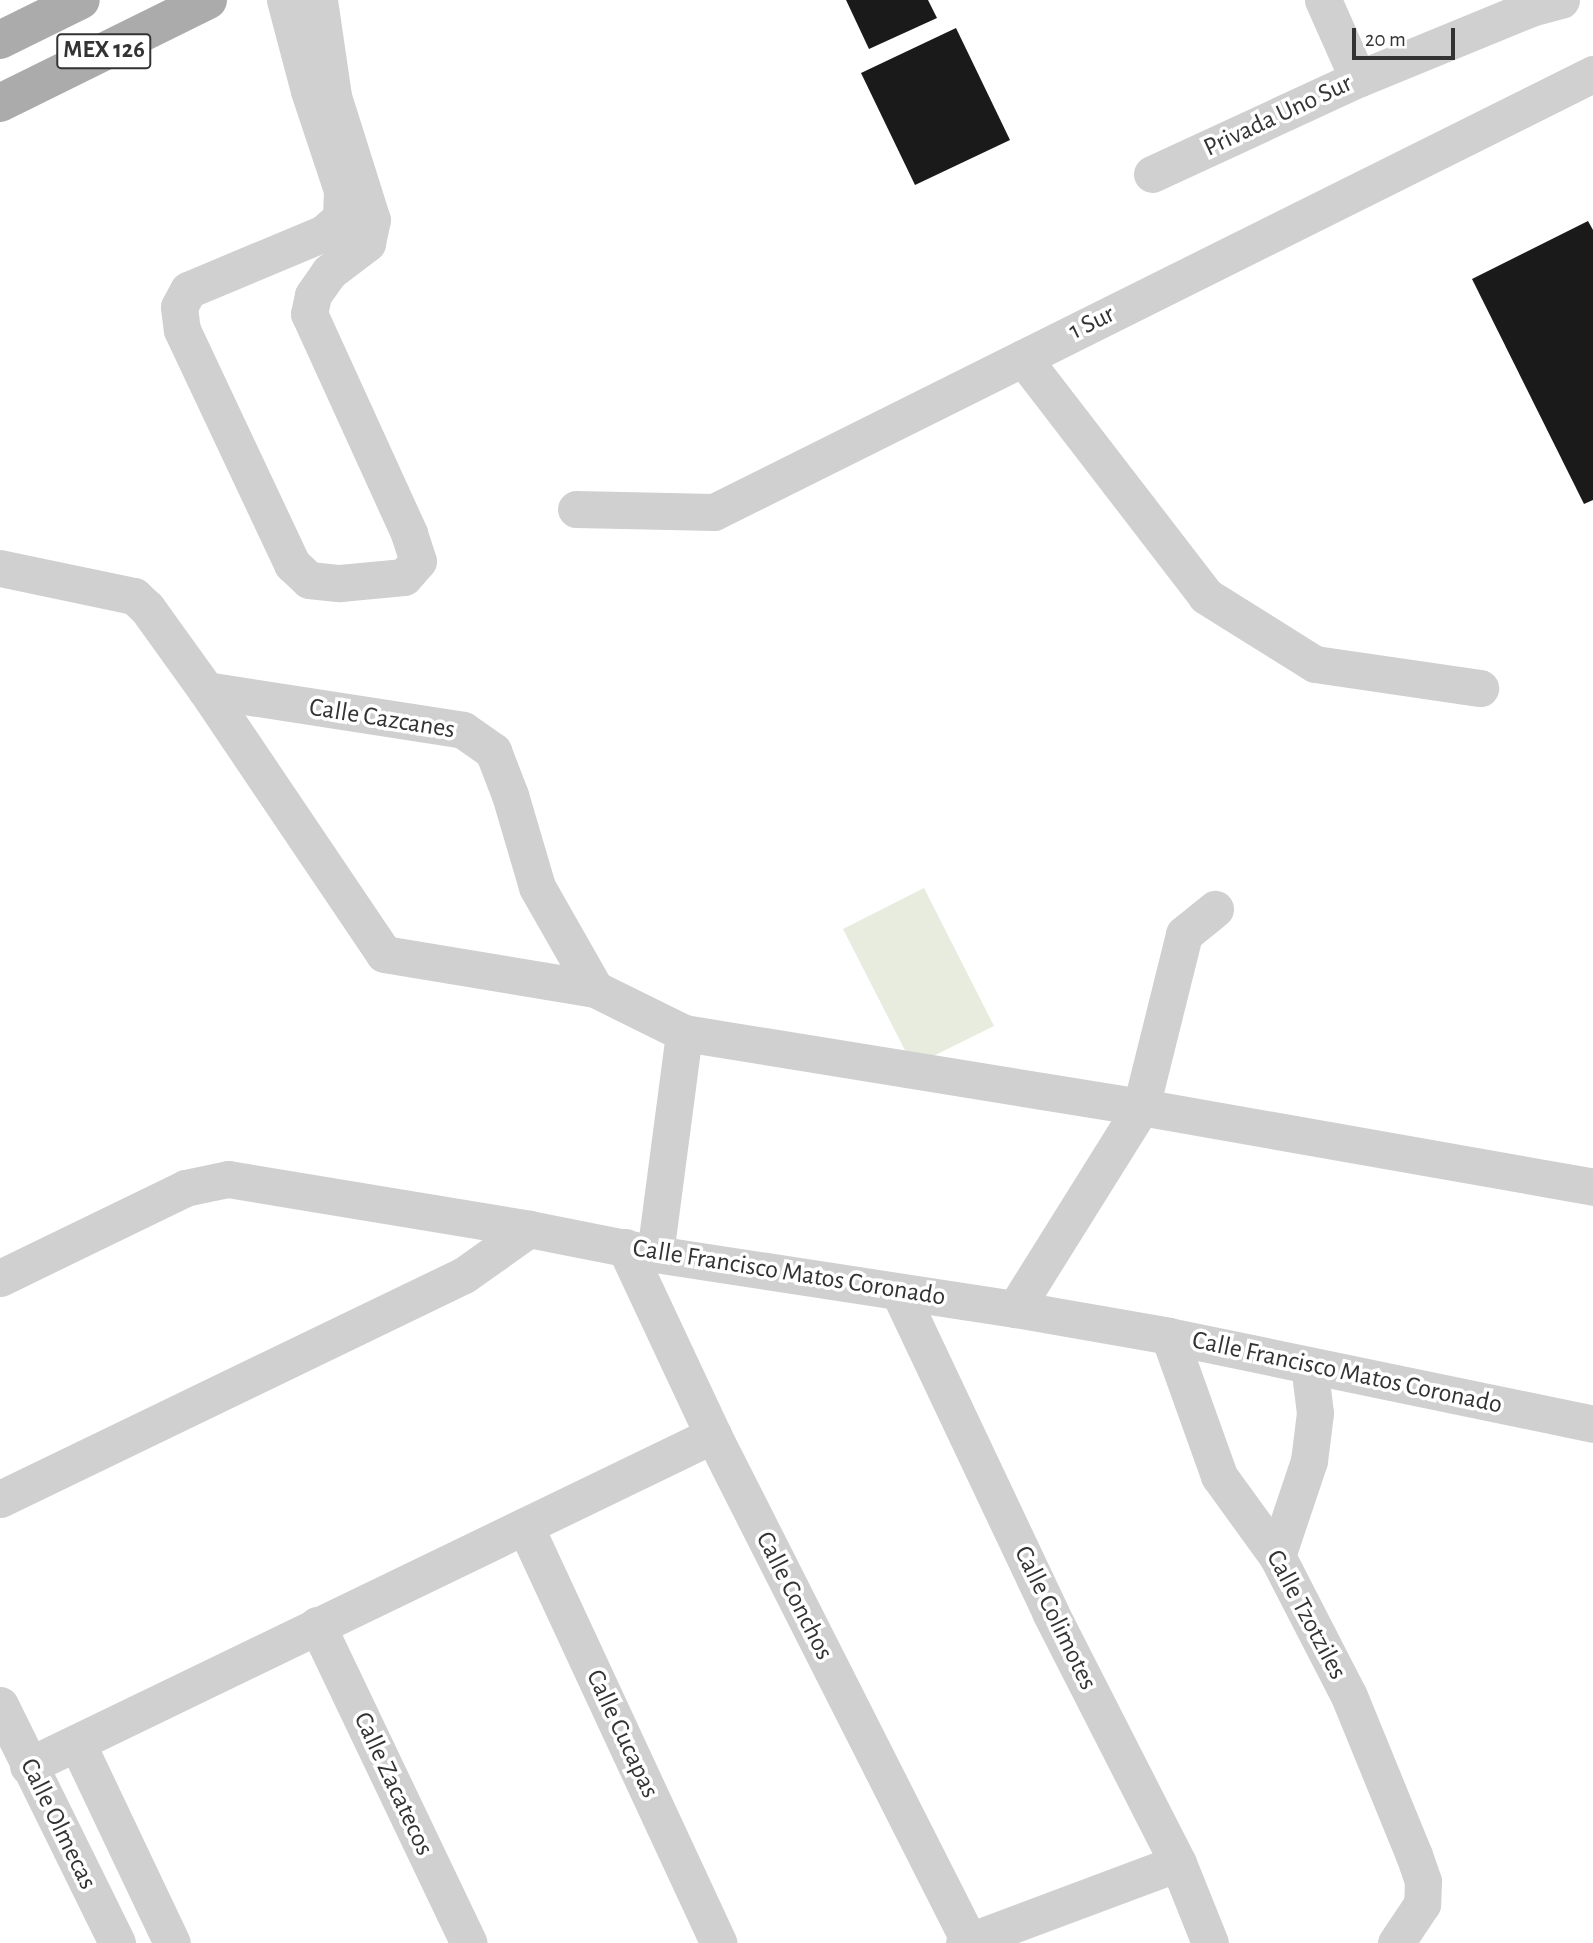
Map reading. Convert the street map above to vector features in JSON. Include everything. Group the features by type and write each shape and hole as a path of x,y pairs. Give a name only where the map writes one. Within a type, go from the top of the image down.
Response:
{"main road":[{"name":"MEX 126","path":"0,40 81,0"},
{"name":"MEX 126","path":"0,103 208,0"}],"street":[{"path":"285,0 309,91 342,190 341,218 324,233 188,290 179,307 182,330 292,564 309,580 340,583 404,577 418,561 409,534 309,314 313,295 329,272 367,243 372,220 334,96 319,0"},
{"path":"1323,0 1358,79"},
{"name":"Privada Uno Sur","path":"1152,174 1358,79 1531,8 1561,0"},
{"name":"1 Sur","path":"576,509 714,512 1593,74"},
{"path":"1023,358 1206,596 1315,664 1480,688"},
{"path":"0,568 134,596 147,608 384,954 595,989 684,1033 1141,1107 1593,1187"},
{"name":"Calle Cazcanes","path":"205,690 463,730 493,751 537,887 595,989"},
{"path":"1015,1309 1141,1107 1184,934 1215,909"},
{"path":"640,1250 684,1033"},
{"name":"Calle Francisco Matos Coronado","path":"0,1278 186,1188 228,1179 900,1294 1015,1309 1169,1336 1593,1424"},
{"path":"0,1499 464,1275 529,1229"},
{"name":"Calle Conchos","path":"640,1250 713,1436 967,1942"},
{"name":"Calle Colimotes","path":"900,1294 1050,1612 1178,1863 1210,1943"},
{"name":"Calle Tzotziles","path":"1169,1336 1219,1476 1277,1556 1349,1696 1423,1881 1422,1904 1396,1943"},
{"path":"1277,1556 1309,1461 1315,1412 1309,1365"},
{"path":"29,1766 713,1436"},
{"name":"Calle Cucapas","path":"525,1526 719,1943"},
{"name":"Calle Zacatecos","path":"317,1625 469,1943"},
{"name":"Calle Olmecas","path":"0,1705 117,1943"},
{"path":"78,1743 172,1943"},
{"path":"967,1942 1178,1863"}],"shaded area":[{"path":"924,888 994,1026 913,1066 843,929"}],"building":[{"path":"846,0 928,0 937,18 869,49"},
{"path":"956,28 1010,140 915,185 861,73"},
{"path":"1588,221 1593,230 1593,500 1584,504 1472,279"}]}
